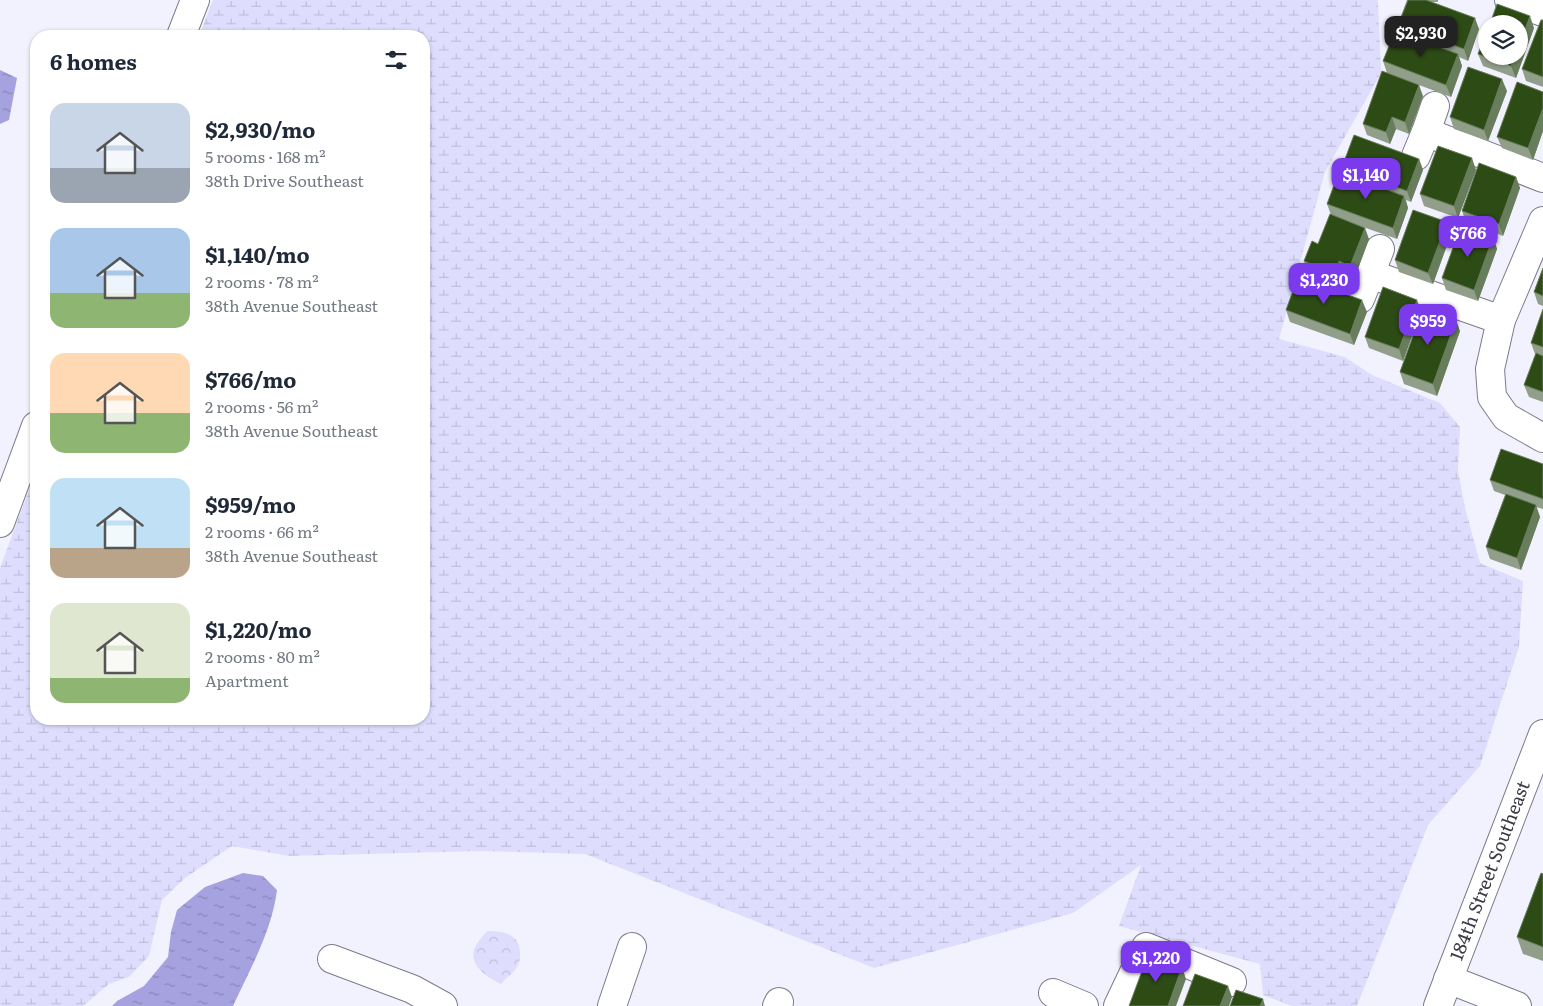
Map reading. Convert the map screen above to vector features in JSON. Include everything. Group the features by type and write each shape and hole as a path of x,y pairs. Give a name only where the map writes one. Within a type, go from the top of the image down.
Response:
{"street":[{"path":"183,30 195,0"},
{"path":"1510,0 1543,12"},
{"path":"1435,106 1421,144 1543,178"},
{"path":"1542,226 1501,320 1490,369 1492,398 1506,417 1543,438"},
{"path":"1360,299 1380,249"},
{"path":"1370,274 1501,320"},
{"path":"0,523 30,442"},
{"name":"184th Street Southeast","path":"1438,1006 1543,734"},
{"path":"612,1006 632,947"},
{"path":"1118,1006 1146,947 1232,982"},
{"path":"332,959 412,989 443,1006"},
{"path":"1448,979 1517,1006"},
{"path":"1053,994 1084,1006"}],"green space":[{"path":"213,0 1378,0 1381,73 1325,172 1279,339 1345,357 1372,375 1440,403 1460,427 1458,470 1465,508 1480,563 1523,581 1519,647 1480,766 1428,825 1357,1006 1292,1006 1263,995 1260,964 1119,926 1141,865 1073,913 874,968 585,854 481,851 289,856 232,846 185,878 162,900 149,956 129,977 109,984 83,1006 0,1006 0,568 30,487 30,725 430,725 430,30 201,30"},
{"path":"488,931 510,935 519,947 519,964 501,984 478,968 473,955 480,940"}],"water":[{"path":"0,70 17,78 9,120 0,124"},
{"path":"243,873 263,876 277,890 265,935 233,1006 112,1006 117,1001 144,986 168,957 171,932 177,910 205,887"}],"building":[{"path":"1408,0 1426,0 1475,18 1464,49 1398,25"},
{"path":"1497,4 1527,15 1493,15"},
{"path":"1541,20 1543,20 1543,77 1522,69 1524,65 1528,65 1528,54"},
{"path":"1395,31 1458,54 1446,85 1383,61"},
{"path":"1468,67 1502,79 1484,130 1450,117"},
{"path":"1382,71 1419,85 1405,122 1392,117 1386,132 1363,124"},
{"path":"1517,82 1543,92 1543,108 1528,148 1497,137"},
{"path":"1354,135 1419,159 1407,191 1342,167"},
{"path":"1438,146 1472,158 1454,206 1420,194"},
{"path":"1479,163 1516,177 1499,224 1462,211"},
{"path":"1339,172 1404,196 1393,228 1327,204"},
{"path":"1413,210 1447,222 1428,273 1395,260"},
{"path":"1330,214 1365,228 1350,266 1339,261 1335,273 1304,261 1312,241 1318,244"},
{"path":"1461,226 1493,237 1474,290 1442,278"},
{"path":"1543,268 1543,296 1534,292"},
{"path":"1298,277 1362,300 1350,334 1286,310"},
{"path":"1383,287 1417,300 1399,349 1365,337"},
{"path":"1423,308 1456,320 1433,384 1400,372"},
{"path":"1543,309 1543,347 1531,343"},
{"path":"1536,353 1543,356 1543,392 1524,385"},
{"path":"1501,449 1543,464 1543,499 1490,480"},
{"path":"1506,494 1536,505 1517,558 1486,547"},
{"path":"1541,873 1543,874 1543,947 1517,937"},
{"path":"1148,955 1182,967 1168,1006 1129,1006"},
{"path":"1195,974 1228,986 1220,1006 1183,1006"},
{"path":"1236,990 1263,999 1260,1006 1230,1006"}]}
